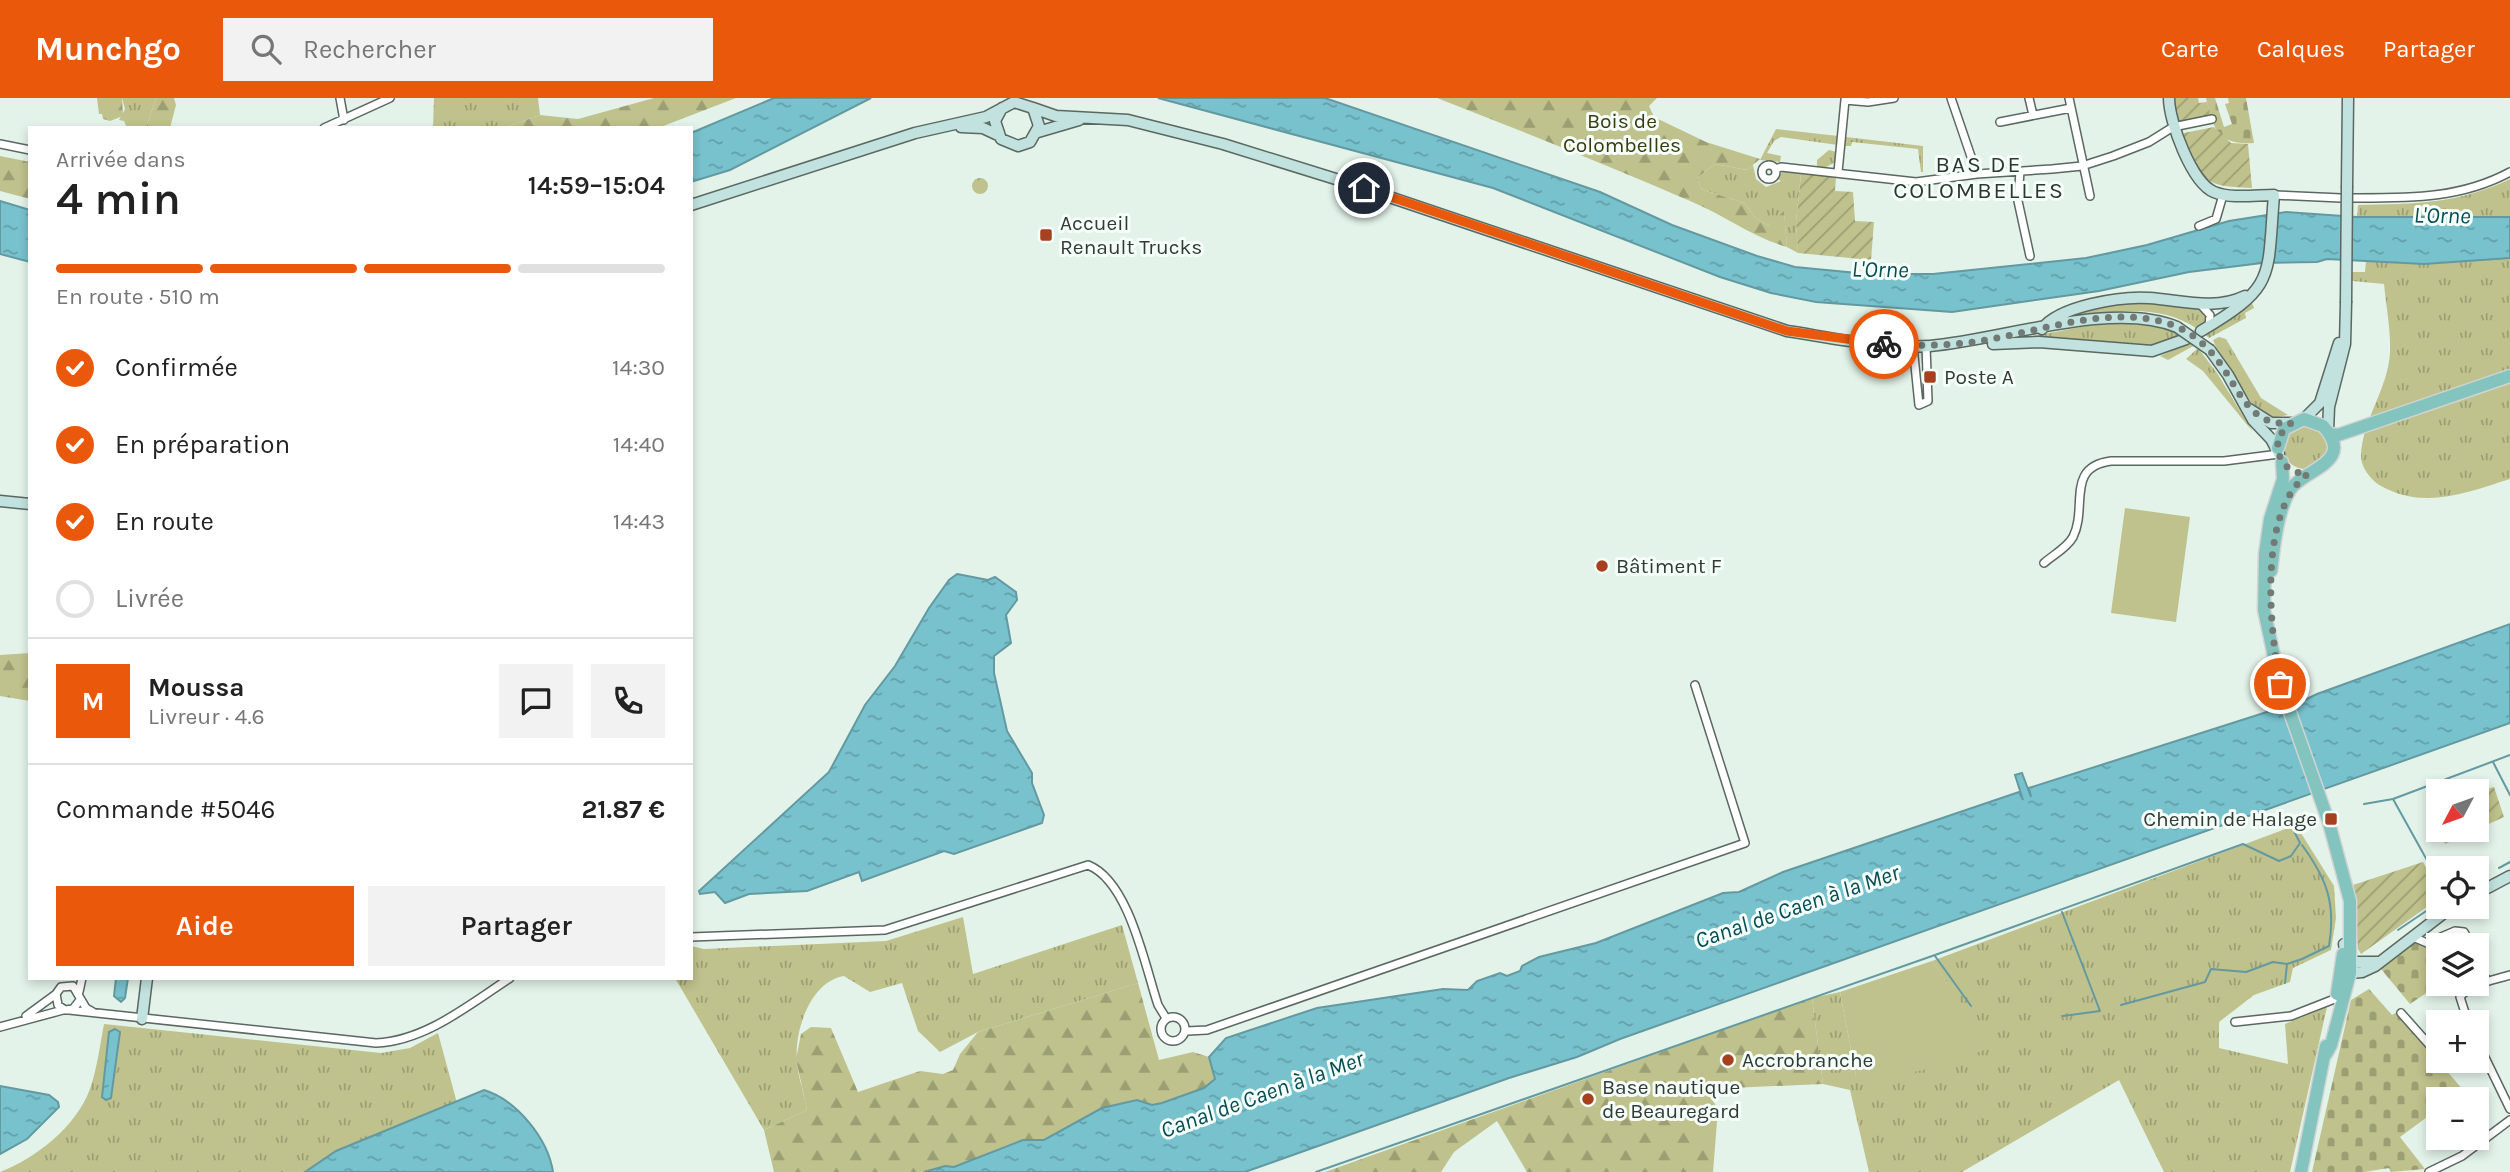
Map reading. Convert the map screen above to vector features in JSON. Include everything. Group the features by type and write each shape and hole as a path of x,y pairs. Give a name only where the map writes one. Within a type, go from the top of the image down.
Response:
{"main road":[{"path":"2332,435 2510,376"},
{"path":"2301,1172 2340,998 2351,915 2347,884 2288,708 2272,648 2264,610 2262,580 2270,519 2283,479 2279,455 2281,434 2291,423 2304,419 2318,422 2332,435"},
{"path":"2272,648 2270,579 2279,524 2290,491 2308,474 2319,470 2329,461 2332,435"},
{"path":"2279,455 2293,471 2308,474"},
{"path":"2324,815 2341,888 2346,961"}],"street":[{"path":"340,98 344,120"},
{"path":"329,126 390,98"},
{"path":"1838,172 1845,100 1868,102 1894,98"},
{"path":"1951,98 1977,174"},
{"path":"2029,98 2033,115"},
{"path":"2069,98 2090,196"},
{"path":"2168,98 2173,127 2199,181 2207,189 2223,195 2342,198"},
{"path":"2332,435 2329,407 2345,344 2348,98"},
{"path":"693,204 915,133 986,117 1014,102 1056,116 1094,117 1151,125 1339,180 1787,331 1860,342 1926,346 1980,341 2042,329 2131,317 2178,327 2210,350 2246,405 2252,420 2279,455 2246,460 2111,461 2095,464 2084,476 2073,536 2044,563"},
{"path":"998,135 995,121 1002,108"},
{"path":"951,126 983,128 998,135 1006,143 1018,146 1030,142 1038,132 1039,120 1033,108"},
{"path":"2000,122 2071,108"},
{"path":"1038,132 1094,117"},
{"path":"1775,169 1781,167 1838,172 1920,182 1977,174 2082,166 2149,142 2173,127 2212,119"},
{"path":"0,144 28,150"},
{"path":"2020,171 2018,201 2030,256"},
{"path":"2353,198 2440,196 2481,187 2510,172"},
{"path":"2199,226 2217,219 2223,195"},
{"path":"2205,329 2250,299 2260,288 2268,262 2274,195"},
{"path":"2042,329 2057,315 2117,301 2144,298 2219,304 2235,301 2260,288"},
{"path":"2304,419 2316,410 2322,399 2336,356 2346,303"},
{"path":"2198,304 2210,315 2205,329"},
{"path":"1980,341 1993,344 2039,342 2152,351 2186,340"},
{"path":"1913,346 1919,405 1928,401 1926,346"},
{"path":"2246,405 2266,421 2291,423"},
{"path":"0,501 28,504"},
{"path":"1166,1018 1161,1026 1161,1034 1167,1040 1181,1038 1187,1031 1207,1030 1745,843 1695,685"},
{"path":"693,937 885,930 1088,865 1100,870 1118,889 1158,1005 1166,1018"},
{"path":"2489,887 2510,876"},
{"path":"2346,961 2379,962 2436,919"},
{"path":"2413,937 2426,943"},
{"path":"2489,981 2510,975"},
{"path":"23,1018 56,994 70,980"},
{"path":"0,1027 23,1018 76,1007 82,980"},
{"path":"142,1019 147,980"},
{"path":"56,994 58,1006 67,1010 363,1042 399,1042 419,1035 507,980"},
{"path":"65,986 73,986 86,1008 96,1014"},
{"path":"2235,1022 2291,1016 2340,998"},
{"path":"2401,1013 2426,1042"},
{"path":"1166,1018 1179,1017 1185,1023 1187,1031"},
{"path":"2489,1066 2510,1109"},
{"path":"2429,1172 2462,1156 2510,1120"}],"green space":[{"path":"97,98 122,98 123,116 110,121 103,119 102,114 99,114"},
{"path":"122,98 156,98 147,126 126,126 124,121 119,120 125,109"},
{"path":"156,98 174,98 176,105 171,126 147,126"},
{"path":"434,98 538,98 540,115 509,126 433,126"},
{"path":"654,98 736,98 663,126 509,126 540,115 578,119"},
{"name":"Bois de Colombelles","path":"1437,98 1657,98 1649,106 1654,117 1706,142 1760,159 1747,170 1715,164 1697,178 1701,189 1744,203 1755,217 1768,226 1784,211 1787,247 1762,238 1690,201"},
{"path":"2173,98 2198,98 2199,103 2207,102 2211,116 2176,123"},
{"path":"2206,98 2215,98 2224,127 2232,124 2225,104 2229,103 2228,98 2246,98 2254,143 2232,141 2219,133"},
{"path":"2214,127 2231,143 2248,144 2252,188 2213,183 2201,172 2183,139 2184,133"},
{"path":"1776,129 1838,136 1838,145 1781,137 1774,141 1767,153 1781,156 1780,162 1760,160"},
{"path":"1846,137 1923,146 1923,172 1918,149 1852,142 1851,146 1845,146"},
{"path":"1829,150 1837,152 1836,162 1824,168 1817,167 1817,160"},
{"path":"0,156 28,162 28,198 0,191"},
{"path":"1715,164 1747,170 1753,165 1756,179 1766,187 1781,181 1777,178 1782,172 1801,173 1796,222 1798,253 1787,247 1784,212 1768,226 1755,217 1744,203 1701,189 1697,178"},
{"path":"1801,174 1836,177 1835,191 1853,192 1855,221 1874,222 1871,260 1798,253 1796,222"},
{"path":"980,178 986,180 986,192 980,194 974,192 972,186 974,180"},
{"path":"2510,179 2510,217 2357,217 2358,205 2417,203 2454,198"},
{"path":"2510,258 2510,479 2461,494 2429,498 2397,493 2381,486 2368,474 2361,456 2362,443 2385,379 2390,353 2384,284 2342,280 2342,272 2365,272 2366,261 2424,264"},
{"path":"2127,302 2196,306 2205,311 2209,319 2199,330 2182,320 2147,312 2111,312 2056,319 2075,311"},
{"path":"2252,303 2254,308 2245,313 2246,318 2209,338 2203,333"},
{"path":"2124,323 2165,328 2179,335 2169,341 2151,345 2129,346 2018,339 2086,326"},
{"path":"2219,337 2226,339 2261,398 2288,415 2272,418 2254,407 2216,347 2213,340"},
{"path":"2191,342 2195,345 2168,360 2160,356"},
{"path":"2198,348 2217,373 2253,432 2203,371 2186,359"},
{"path":"2305,425 2321,431 2327,447 2321,463 2305,469 2289,463 2283,447 2289,431"},
{"path":"2125,508 2190,517 2176,622 2111,613"},
{"path":"28,653 28,701 0,696 0,655"},
{"path":"2494,787 2504,817 2489,824 2489,788"},
{"path":"2296,825 2334,886 2336,918 2331,950 2293,968 2290,982 2254,995 2219,1022 2219,1048 2288,1064 2285,1024 2327,1007 2290,1172 2164,1172 2119,1080 1962,1172 1869,1172 1850,1090 1823,1084 1812,998 1840,992 1856,1076 1991,1047 1932,961"},
{"path":"2423,862 2426,867 2426,908 2361,954 2358,949 2353,885"},
{"path":"963,917 973,974 1122,925 1138,983 978,1032 940,1052 918,1031 902,983 870,992 844,976 832,980 814,997 798,1035 798,1067 807,1110 764,1130 676,980 693,980 693,946 704,949 886,941"},
{"path":"2414,943 2426,944 2426,993 2410,1004 2381,969"},
{"path":"1932,961 1992,1047 1942,1065 1909,1073 1856,1076 1840,992"},
{"path":"1138,983 1159,1060 1193,1052 1209,1057 1215,1079 1204,1088 1152,1105 1142,1101 1102,1108 1044,1140 1027,1139 954,1167 924,1172 774,1172 764,1130 807,1110 796,1059 801,1034 811,1027 831,1028 858,1092 920,1071 943,1074 953,1070 960,1054 978,1032"},
{"path":"2369,989 2392,1015 2397,1012 2426,1046 2426,1073 2449,1073 2460,1087 2426,1087 2426,1118 2400,1137 2425,1169 2312,1172 2351,1000"},
{"path":"1812,998 1823,1084 1731,1088 1708,1093 1718,1109 1713,1172 1527,1172 1497,1121 1454,1152 1441,1172 1325,1172"},
{"path":"104,1024 381,1053 410,1048 438,1033 457,1103 336,1151 305,1172 0,1172 41,1150 75,1116 90,1089"}],"water":[{"path":"774,98 871,98 730,170 693,181 693,132"},
{"path":"1158,98 1325,98 1600,192 1672,225 1795,267 1868,274 1933,274 2086,258 2147,245 2229,221 2286,212 2357,217 2510,217 2510,258 2424,264 2327,259 2317,262 2262,263 2189,272 2099,291 1952,312 1816,302 1771,293 1720,277 1493,188"},
{"path":"0,201 28,209 28,261 0,254"},
{"path":"957,574 988,580 995,577 1016,592 1017,600 1006,615 1011,643 994,656 994,673 1007,731 1032,773 1032,783 1044,815 1042,823 954,854 944,851 862,881 859,872 807,891 749,894 725,903 715,892 700,894 699,891 829,772 865,705 895,666 929,608 949,580"},
{"name":"Canal de Caen à la Mer","path":"2510,624 2510,723 1620,1039 1577,1057 1509,1078 1245,1172 924,1172 945,1166 954,1167 1023,1140 1044,1140 1102,1108 1137,1100 1152,1105 1204,1088 1215,1079 1209,1057 1226,1038 1317,1008 1443,989 1468,990 1477,981 1500,973 1507,976 1520,971 1522,966 1539,957 1596,943 1723,893 1739,892 1783,872 2019,792 2023,800 2015,775 2022,773 2031,797 2029,788 2270,711 2288,708 2317,694"},
{"path":"116,980 128,980 125,998 121,1002 114,996"},
{"path":"115,1029 120,1032 111,1098 106,1100 102,1097 109,1032"},
{"path":"0,1086 49,1095 58,1102 59,1107 27,1139 0,1154"},
{"path":"484,1090 508,1102 529,1122 545,1147 553,1172 305,1172 336,1151"}],"waterway":[{"path":"2364,804 2393,799 2510,755"},
{"path":"2493,762 2510,795"},
{"path":"2393,799 2426,858"},
{"path":"1316,1172 2243,844 2279,861 2291,856 2300,843 2294,831 2307,821"},
{"path":"2121,1005 2205,982 2211,969 2246,972 2273,962 2287,964 2329,946 2331,917 2328,892 2318,869 2302,845"},
{"path":"2499,868 2510,862"},
{"path":"2398,930 2426,911"},
{"path":"2062,912 2100,1011 2063,1016"},
{"path":"1935,956 1971,1006"},
{"path":"2285,983 2287,964"}],"way so far":[{"path":"1884,344 1926,346 1980,341 2077,323 2131,317 2178,327 2205,345 2217,358 2246,405 2271,423 2291,423 2279,436 2280,457 2290,470 2308,474 2295,484 2288,494 2272,561 2272,648 2280,684"}],"place":[{"name":"Accueil Renault Trucks","path":"1046,235"},
{"name":"Poste A","path":"1930,377"},
{"name":"Bâtiment F","path":"1602,566"},
{"name":"Chemin de Halage","path":"2331,819"},
{"name":"Accrobranche","path":"1728,1060"},
{"name":"Base nautique de Beauregard","path":"1588,1099"}],"district":[{"name":"BAS DE COLOMBELLES","path":"1979,177"}],"route":[{"path":"1364,188 1787,331 1884,344"}],"water label":[{"name":"L'Orne","path":"2442,215"},
{"name":"L'Orne","path":"1880,269"}]}
